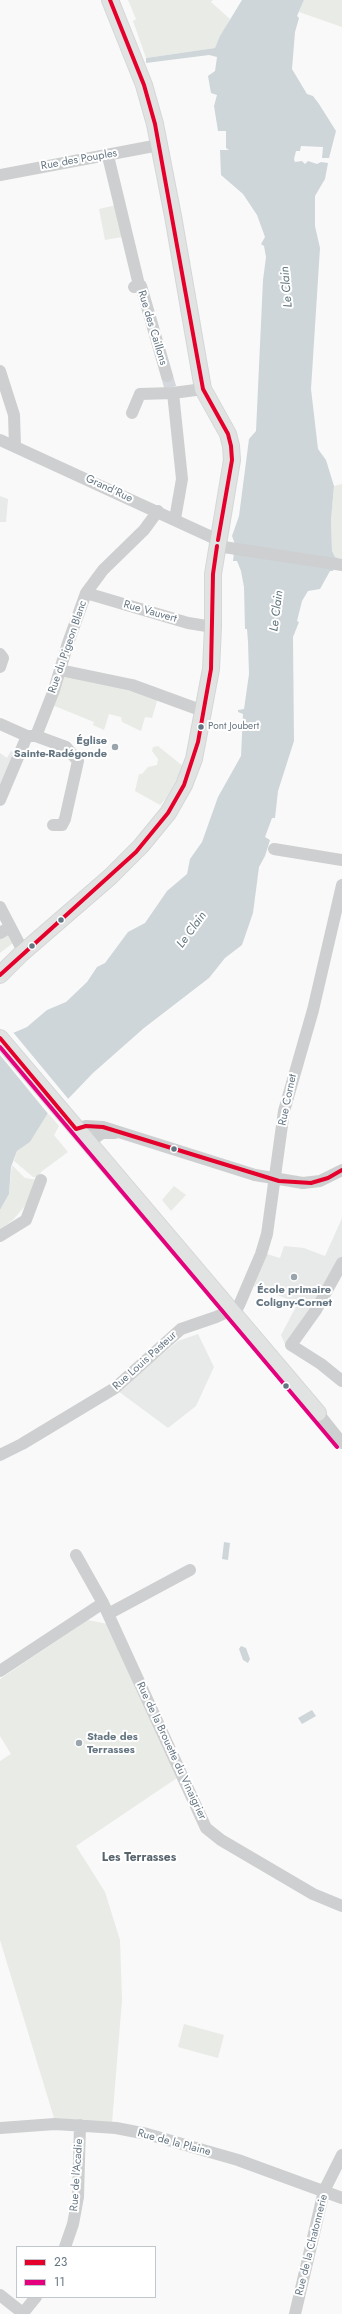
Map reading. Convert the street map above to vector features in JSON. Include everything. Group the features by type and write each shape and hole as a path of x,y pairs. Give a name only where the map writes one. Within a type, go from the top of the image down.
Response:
{"main road":[{"path":"0,975 22,952 110,876 141,846 168,813 184,785 190,769 211,669 213,574 223,545 232,453 228,434 203,388 159,145 144,85 110,0"},
{"path":"0,964 22,952"},
{"path":"0,1038 318,1413"}],"street":[{"name":"Rue des Pouples","path":"0,171 108,156 159,145"},
{"name":"Rue des Caillons","path":"108,156 136,286 167,376"},
{"path":"0,371 14,415 15,446"},
{"path":"132,413 140,394 203,388"},
{"path":"172,392 182,479 174,519"},
{"name":"Grand'Rue","path":"0,440 158,511 223,545"},
{"name":"Rue du Pigeon Blanc","path":"0,800 54,690 86,593 103,570 144,530 158,511"},
{"path":"223,545 342,566"},
{"name":"Rue Vauvert","path":"86,593 188,623 213,627"},
{"path":"0,654 3,658 0,667"},
{"path":"60,670 132,685 203,711"},
{"path":"0,724 66,747 78,761 65,819 62,825 53,825"},
{"path":"274,849 342,860"},
{"name":"Rue Cornet","path":"231,1310 240,1303 253,1275 267,1234 284,1111 313,1010 342,885"},
{"path":"0,906 5,930 22,952"},
{"path":"72,1124 97,1126 124,1133 255,1175 303,1183 320,1181 342,1170"},
{"path":"89,1142 102,1133 124,1133"},
{"path":"0,1236 26,1220 41,1180"},
{"path":"342,1263 316,1310 291,1346 321,1364 342,1382"},
{"name":"Rue Louis Pasteur","path":"0,1455 22,1444 115,1388 181,1329 231,1310"},
{"path":"318,1413 342,1443"},
{"name":"Rue de la Brouette du Vinaigrier","path":"76,1555 106,1609 206,1828 222,1840 313,1894 342,1906"},
{"path":"0,1671 106,1609 190,1570"},
{"name":"Rue de la Plaine","path":"0,2128 55,2124 80,2125 116,2128 147,2134 238,2160 342,2198"},
{"name":"Rue de l'Acadie","path":"66,2246 73,2224 78,2197 80,2125"},
{"name":"Rue de la Chatonnerie","path":"295,2314 324,2192 342,2155"},
{"path":"1,2295 23,2314 35,2298"}],"shaded area":[{"path":"128,0 213,0 211,2 230,19 215,48 146,58 133,21 136,19"},
{"path":"304,0 342,0 342,27 299,12"},
{"path":"116,205 122,237 105,240 99,209"},
{"path":"342,484 342,559 339,559 335,557 332,551 331,520 334,486"},
{"path":"0,496 8,499 6,522 0,522"},
{"path":"67,676 114,685 158,698 152,718 145,717 141,731 122,722 121,717 109,714 104,730 93,725 94,722 52,705 62,678"},
{"path":"158,746 184,767 166,798 160,805 135,791 139,774 142,774 148,767 157,765 158,759 152,751 153,747"},
{"path":"11,751 16,754 0,790 0,753 7,758"},
{"path":"9,934 13,943 0,953 0,937"},
{"path":"48,1113 59,1126 54,1135 68,1152 41,1172 39,1178 33,1177 14,1161 17,1151 30,1142"},
{"path":"12,1165 25,1178 38,1180 24,1207 13,1220 0,1229 0,1210 9,1194"},
{"path":"174,1186 186,1195 171,1211 162,1200"},
{"name":"École primaire Coligny-Cornet","path":"342,1218 342,1257 287,1349 281,1335 298,1303 254,1286 267,1254 280,1258 284,1246 304,1248 325,1256"},
{"path":"198,1334 214,1367 196,1406 168,1428 118,1391 178,1341"},
{"path":"88,1620 108,1624 177,1778 76,1846 105,1892 120,1940 122,2000 112,2123 54,2118 0,1940 0,1761 11,1754 0,1736 0,1679"},
{"path":"184,2024 224,2035 218,2058 178,2047"}],"water":[{"name":"Le Clain","path":"242,0 304,0 297,16 299,18 295,32 292,69 307,94 313,96 336,131 329,158 322,158 323,147 301,146 300,151 296,151 294,159 295,162 302,161 305,164 308,161 317,164 321,162 328,163 325,179 315,196 315,226 320,248 311,389 318,449 326,460 334,486 331,520 332,551 335,557 342,560 334,565 333,571 330,571 320,589 308,591 302,601 297,621 299,622 293,637 294,741 278,791 275,818 272,818 265,837 270,840 265,856 259,867 253,913 242,945 225,958 209,978 144,1028 93,1073 68,1099 48,1113 30,1142 17,1151 11,1167 9,1194 0,1210 0,1046 13,1033 27,1027 47,1010 66,1002 87,982 97,967 105,963 128,932 145,923 167,891 187,874 190,859 202,842 218,797 241,756 243,714 238,712 238,710 244,709 249,674 248,642 247,629 245,629 244,587 241,571 237,561 233,561 235,544 232,536 239,516 249,439 256,431 263,280 266,257 264,246 261,244 265,237 257,215 243,194 221,175 220,150 229,150 226,148 226,131 218,131 214,106 217,95 211,93 208,76 215,71 217,57 209,55 146,63 146,58 215,48 220,36"},
{"path":"224,1542 230,1543 228,1560 222,1559"},
{"path":"241,1646 246,1648 250,1659 248,1663 243,1660 239,1649"},
{"path":"312,1710 316,1716 302,1724 298,1718"}],"pier":[{"path":"12,1031 70,1101 49,1115 0,1055 0,1043"}],"tunnel":[{"path":"167,376 171,390"}],"transit line":[{"name":"23","path":"110,0 144,85 155,124 203,389 228,434 231,446 232,460 218,540"},
{"name":"23","path":"0,975 136,852 168,813 184,785 198,742 211,669 213,574 217,546"},
{"name":"23","path":"0,1038 76,1129 86,1126 103,1127 279,1181 311,1183 328,1178 342,1170"},
{"name":"11","path":"0,1047 337,1447"}],"place":[{"name":"Pont Joubert","path":"201,727"},
{"name":"Église Sainte-Radégonde","path":"115,747"},
{"name":"École primaire Coligny-Cornet","path":"294,1277"},
{"name":"Stade des Terrasses","path":"79,1743"}],"district":[{"name":"Les Terrasses","path":"139,1858"}]}
